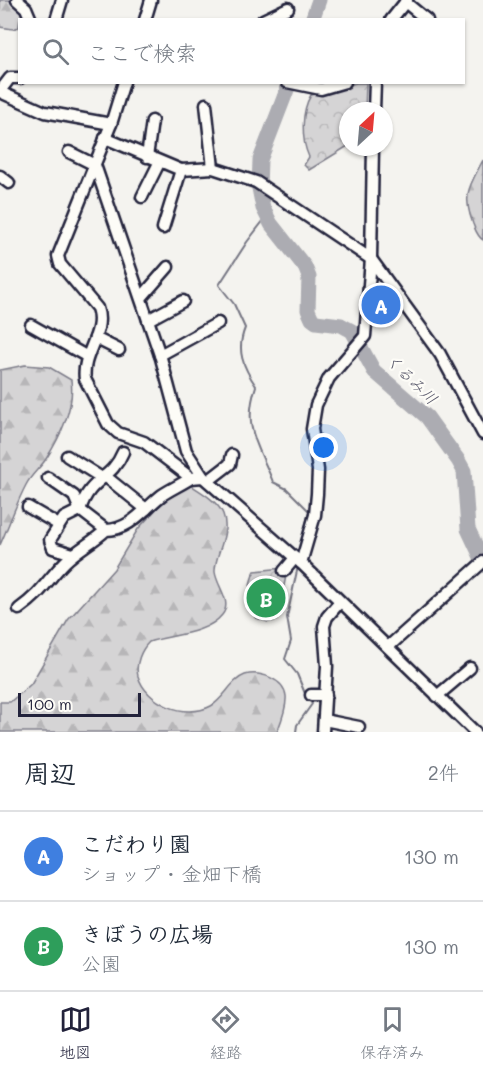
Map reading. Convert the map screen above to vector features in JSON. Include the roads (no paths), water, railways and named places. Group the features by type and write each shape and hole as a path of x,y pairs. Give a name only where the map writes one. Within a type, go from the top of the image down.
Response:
{"street":[{"path":"17,0 26,8 30,18"},
{"path":"57,18 62,0"},
{"path":"146,18 151,0"},
{"path":"393,18 406,1 424,18"},
{"path":"267,18 289,7"},
{"path":"18,78 10,78 0,92 45,112 111,124"},
{"path":"123,84 111,124 58,256 60,264 70,279 97,308 99,322 95,338 86,356 85,379 108,424 118,433 144,442 201,479 298,561 475,732"},
{"path":"292,84 321,89 338,84"},
{"path":"374,102 375,84"},
{"path":"206,104 213,168"},
{"path":"147,157 153,121"},
{"path":"105,138 159,163 181,170 213,168 256,182 370,259 440,354 483,434"},
{"path":"69,152 95,165 160,355 186,451 201,479"},
{"path":"284,571 298,561 315,515 318,470 312,429 316,405 329,378 358,346 368,327 373,156"},
{"path":"142,197 159,163"},
{"path":"163,228 181,170"},
{"path":"141,298 168,267"},
{"path":"148,320 183,301"},
{"path":"160,355 218,323"},
{"path":"31,325 86,356"},
{"path":"95,338 119,350"},
{"path":"73,554 52,548 50,540 64,518 80,510 85,493 116,467 123,452"},
{"path":"48,478 74,496 80,510 106,530 117,530 163,495 230,464 232,455"},
{"path":"67,456 103,477 146,509"},
{"path":"28,507 59,525"},
{"path":"19,609 40,594 73,554 87,547 106,530"},
{"path":"388,647 481,564"},
{"path":"323,732 327,666 324,626 327,617 340,602"},
{"path":"437,696 470,668"},
{"path":"311,695 326,695"},
{"path":"324,720 359,727"}],"waterway":[{"name":"くるみ川","path":"313,18 319,0"},
{"name":"くるみ川","path":"289,84 260,160 259,188 263,208 271,224 305,267 309,277 308,310 312,319 316,322 341,325 352,331 374,371 427,417 458,460 464,471 468,529 483,561"},
{"path":"267,216 219,285 234,304 245,328 241,351 242,358 256,386 252,401 251,425 257,446 273,482 287,489 309,511 303,537"},
{"path":"296,732 297,725 312,704 297,674 285,659 291,641 287,617 298,566"}],"place":[{"name":"こだわり園","path":"381,305"},
{"name":"きぼうの広場","path":"266,598"}]}
